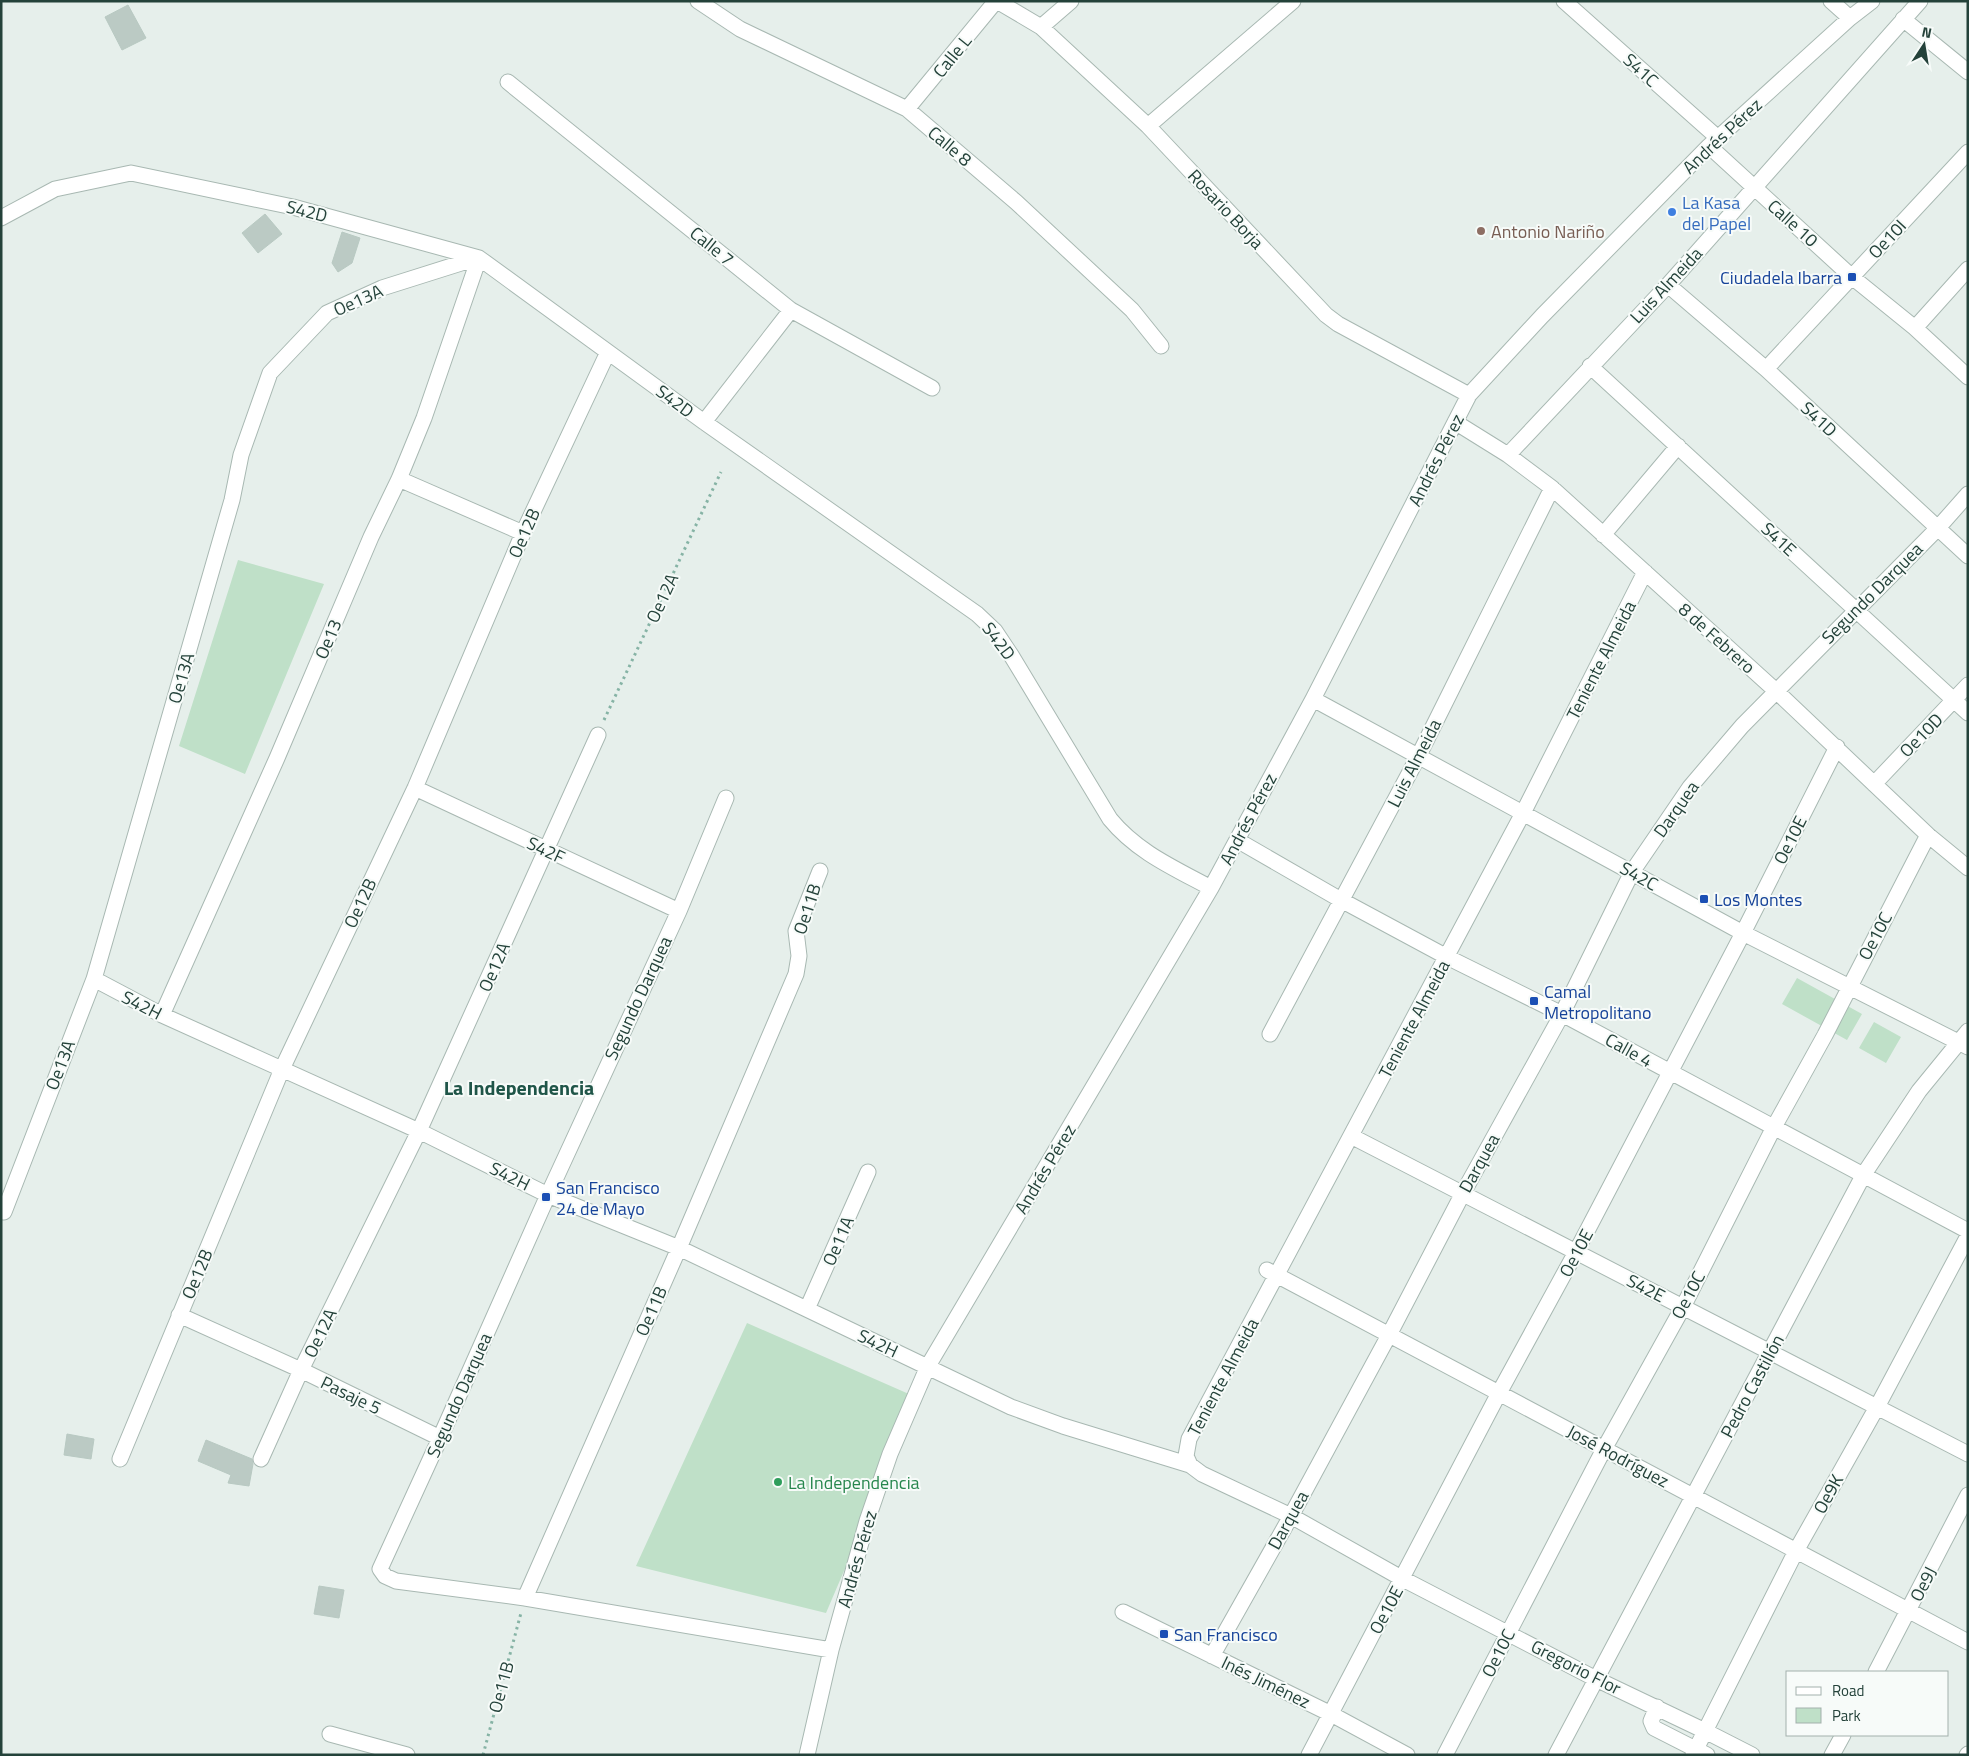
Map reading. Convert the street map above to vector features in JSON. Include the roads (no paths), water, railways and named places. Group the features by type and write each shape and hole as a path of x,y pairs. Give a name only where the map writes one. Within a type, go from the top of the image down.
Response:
{"street":[{"name":"Calle 8","path":"698,1 740,29 907,109 1016,202 1132,310 1161,346"},
{"name":"Calle L","path":"907,109 997,1"},
{"name":"Rosario Borja","path":"997,1 1041,26 1148,126 1326,315 1338,324 1469,395"},
{"path":"1041,26 1071,1"},
{"path":"1148,126 1293,1"},
{"name":"S41C","path":"1564,1 1714,142"},
{"path":"1831,1 1850,18"},
{"name":"Andrés Pérez","path":"807,1755 831,1650 867,1521 887,1462 928,1366 1211,888 1313,699 1469,395 1542,316 1714,142 1850,18 1872,1"},
{"name":"Luis Almeida","path":"1508,455 1668,285 1920,1"},
{"path":"1903,19 1968,72"},
{"name":"Calle 7","path":"508,82 791,310 932,388"},
{"name":"Calle 10","path":"1714,142 1754,188 1852,277 1915,328 1968,377"},
{"name":"Oe10I","path":"1766,369 1968,152"},
{"name":"S42D","path":"1,218 55,189 131,173 293,207 479,258 704,422 977,614 995,631 1011,655 1114,824 1139,848 1211,888"},
{"name":"Oe13","path":"162,1015 277,758 371,537 399,479 424,418 479,258"},
{"name":"Oe13A","path":"4,1212 94,979 232,500 242,455 270,373 327,313 382,288 479,258"},
{"path":"1915,328 1968,269"},
{"name":"S41D","path":"1668,285 1766,369 1968,556"},
{"path":"704,422 791,310"},
{"name":"Oe12B","path":"120,1459 282,1069 415,788 523,533 608,352"},
{"name":"S41E","path":"1590,366 1968,713"},
{"name":"8 de Febrero","path":"1455,422 1508,455 1552,488 1776,691 1928,835 1968,868"},
{"path":"1603,535 1678,446"},
{"path":"399,479 523,533"},
{"name":"Luis Almeida","path":"1270,1034 1418,757 1552,488"},
{"name":"Segundo Darquea","path":"1776,691 1937,529 1968,494"},
{"name":"Teniente Almeida","path":"1190,1465 1186,1456 1189,1439 1273,1273 1351,1136 1447,957 1523,813 1645,572"},
{"name":"Oe10D","path":"1874,784 1968,685"},
{"name":"Darquea","path":"1212,1656 1390,1335 1463,1193 1562,1014 1632,872 1690,787 1742,726 1776,691"},
{"name":"S42C","path":"1313,699 1743,933 1849,987 1965,1040"},
{"name":"Oe12A","path":"260,1459 301,1370 419,1131 598,734"},
{"name":"Oe10E","path":"1309,1755 1743,933 1836,747"},
{"name":"S42F","path":"415,788 679,911"},
{"name":"Segundo Darquea","path":"726,798 679,911 548,1194 440,1438 382,1560 380,1569 382,1573 396,1582 525,1598 831,1650"},
{"name":"Oe10C","path":"1445,1755 1604,1449 1683,1307 1774,1127 1928,835"},
{"name":"Calle 4","path":"1237,840 1341,900 1447,957 1562,1014 1968,1231"},
{"name":"Oe11B","path":"525,1598 679,1248 796,974 799,956 796,931 820,871"},
{"name":"S42H","path":"94,979 162,1015 419,1131 548,1194 679,1248 1011,1407 1063,1426 1190,1465"},
{"name":"Pedro Castillón","path":"1556,1755 1864,1174 1919,1091 1965,1040"},
{"name":"S42E","path":"1351,1136 1968,1454"},
{"name":"Oe11A","path":"807,1309 868,1172"},
{"name":"Oe9K","path":"1699,1753 1706,1731 1796,1551 1968,1236"},
{"name":"José Rodríguez","path":"1273,1273 1968,1642"},
{"name":"Pasaje 5","path":"179,1315 301,1370 440,1438"},
{"name":"Gregorio Flor","path":"1190,1465 1202,1474 1291,1516 1403,1579 1596,1679 1752,1755"},
{"name":"Oe9J","path":"1877,1671 1910,1611 1968,1495"},
{"name":"Inés Jiménez","path":"1123,1612 1331,1714 1407,1755"},
{"path":"1657,1708 1651,1721 1654,1728 1699,1753"},
{"path":"330,1734 406,1755"},
{"path":"1832,1755 1842,1736"}],"place":[{"name":"La Kasa del Papel","path":"1672,212"},
{"name":"Antonio Nariño","path":"1481,231"},
{"name":"Ciudadela Ibarra","path":"1852,277"},
{"name":"Los Montes","path":"1704,899"},
{"name":"Camal Metropolitano","path":"1534,1001"},
{"name":"San Francisco 24 de Mayo","path":"546,1197"},
{"name":"La Independencia","path":"778,1482"},
{"name":"San Francisco","path":"1164,1634"}],"district":[{"name":"La Independencia","path":"519,1087"}]}
